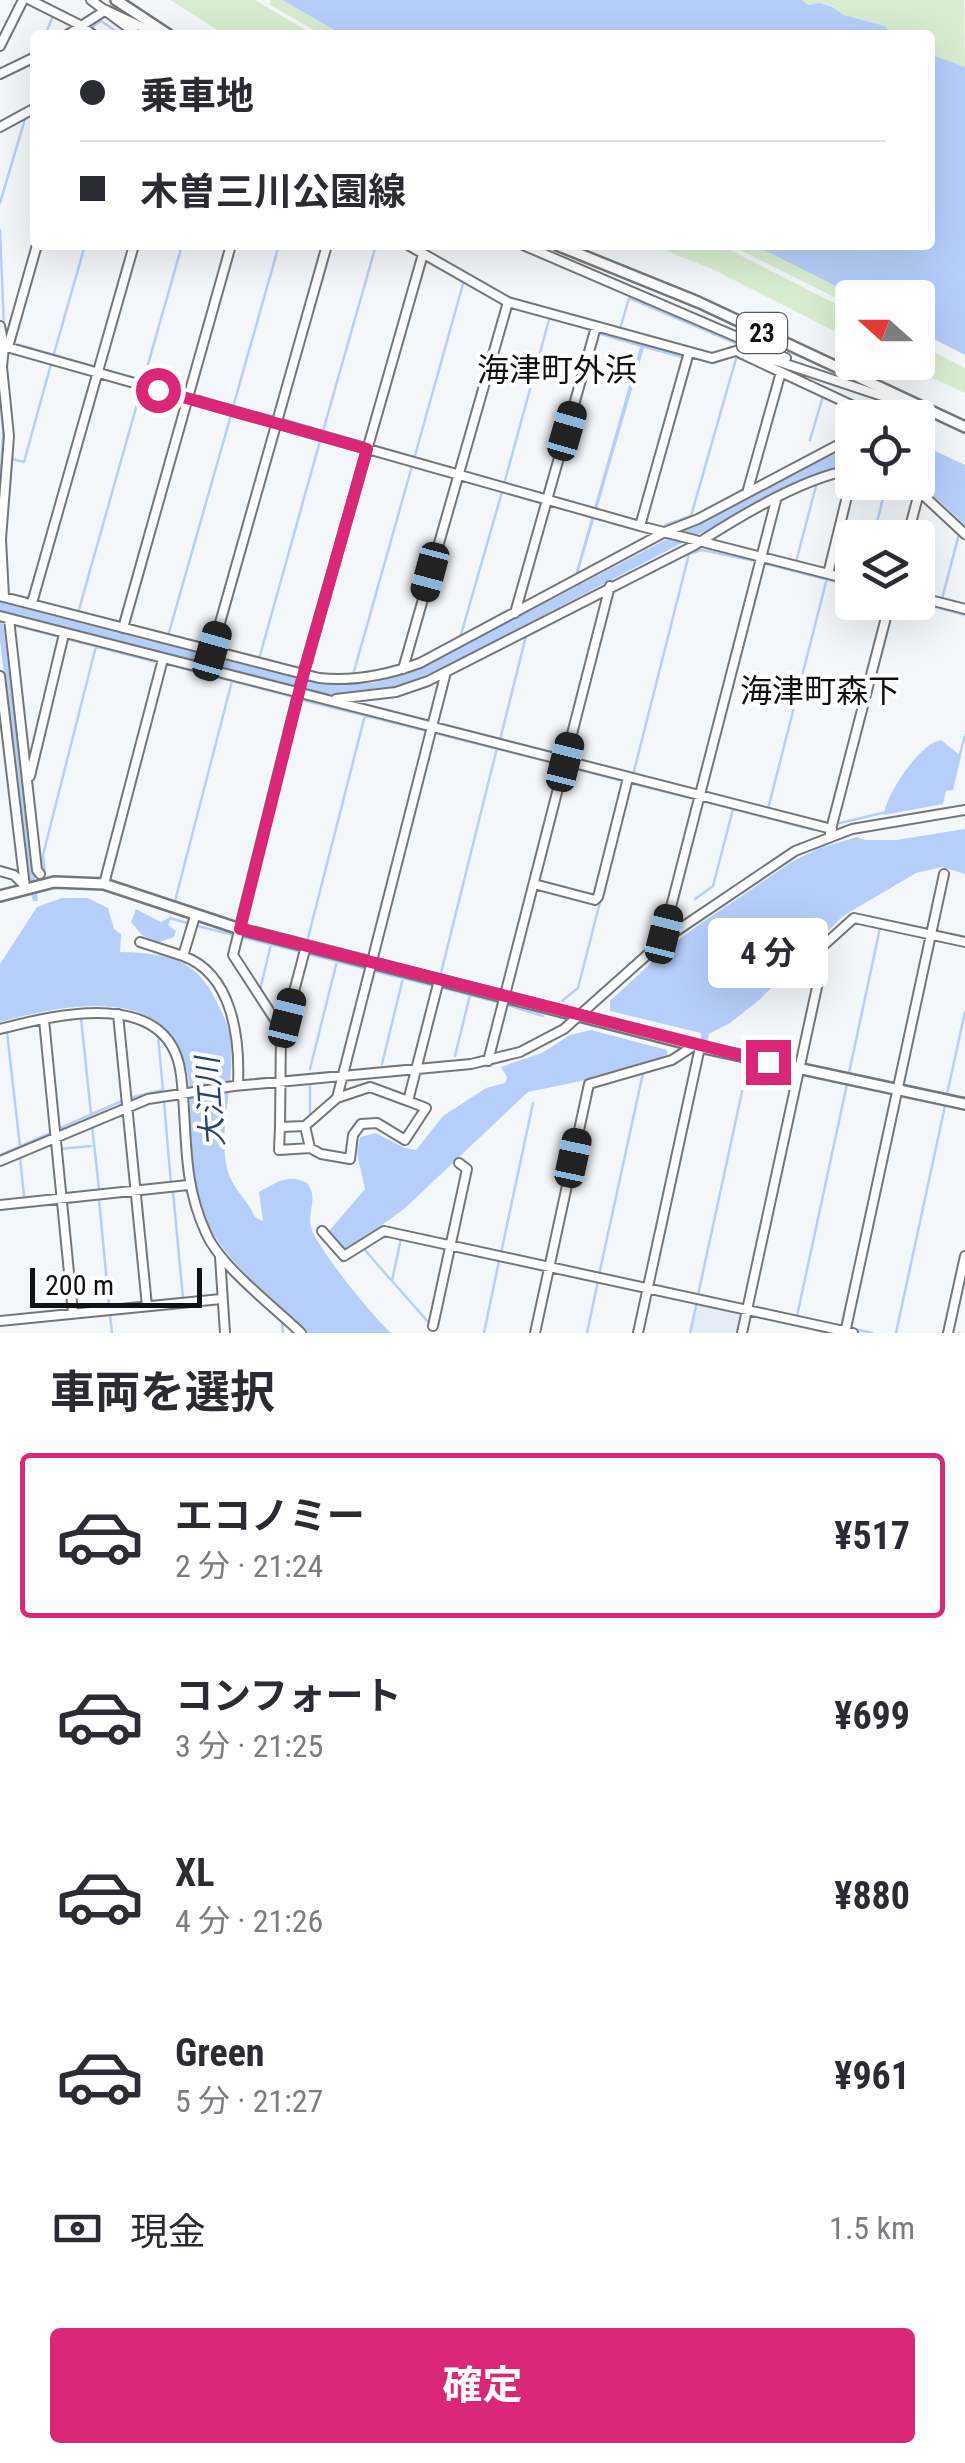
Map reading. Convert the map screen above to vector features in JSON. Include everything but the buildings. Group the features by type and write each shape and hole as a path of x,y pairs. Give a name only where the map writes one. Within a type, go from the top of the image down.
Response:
{"main road":[{"path":"116,0 161,30"},
{"name":"23","path":"569,250 698,302 909,400"},
{"name":"23","path":"935,412 965,427"},
{"path":"0,896 34,883 104,884 240,929 438,980 698,1046 965,1104"}],"street":[{"path":"0,46 23,0"},
{"path":"30,0 87,30"},
{"path":"91,0 132,30"},
{"path":"75,30 106,10"},
{"path":"106,10 148,30"},
{"path":"0,74 30,59"},
{"path":"0,127 30,111"},
{"path":"35,250 4,348 8,436 1,539 2,597 303,675 349,680 403,669 835,446"},
{"path":"32,603 133,250"},
{"path":"122,628 230,250"},
{"path":"212,651 326,250"},
{"path":"416,250 508,302 712,358 747,351 890,400"},
{"path":"536,250 689,314 808,370"},
{"path":"281,1029 233,955 303,675 423,254"},
{"path":"403,669 508,302"},
{"path":"0,326 11,457"},
{"path":"515,613 596,327"},
{"path":"4,348 640,526 835,576"},
{"path":"736,351 835,401"},
{"path":"640,526 689,352"},
{"path":"747,493 781,372"},
{"path":"322,699 396,692 446,672 818,478 835,476"},
{"path":"666,938 776,500"},
{"path":"828,574 846,500"},
{"path":"930,500 965,534"},
{"path":"488,1061 610,586"},
{"path":"935,601 965,609"},
{"path":"34,883 37,870 5,617 700,795 830,833"},
{"path":"830,833 885,620"},
{"path":"34,883 29,769 64,634"},
{"path":"104,884 162,659"},
{"path":"337,1098 446,672"},
{"path":"0,676 34,883"},
{"path":"534,884 594,900 598,897 628,778"},
{"path":"0,1161 127,1105 182,1093 488,1061 538,1044 564,1029 666,938 773,864 830,833 965,810"},
{"path":"0,871 34,883"},
{"path":"322,1231 344,1256 384,1231 848,1332 944,874"},
{"path":"182,956 195,916"},
{"path":"742,1333 822,964 814,954 854,918 965,942"},
{"path":"140,942 208,969 239,1039 236,1086"},
{"path":"280,1127 305,1126 337,1098 370,1087 426,1108 404,1140 372,1123 360,1124 355,1129 350,1159 310,1148 279,1150 281,1029 306,946"},
{"path":"408,1101 438,980"},
{"path":"0,1029 76,1014 118,1014 150,1024 170,1042 178,1059 188,1185 206,1234 220,1257 297,1333"},
{"path":"118,1014 147,1306"},
{"path":"44,1020 73,1314"},
{"path":"535,1333 589,1084 672,1060 698,1046"},
{"path":"638,1333 698,1046"},
{"path":"305,1126 310,1148"},
{"path":"434,1326 467,1168 460,1163"},
{"path":"0,1205 188,1185"},
{"path":"948,1333 965,1256"},
{"path":"220,1257 225,1333"},
{"path":"0,1321 222,1298"}],"shaded area":[{"path":"697,1302 742,1311 740,1333 691,1333"}],"green space":[{"path":"170,0 255,0 306,30 218,30"},
{"path":"270,0 282,0 334,30 314,30 270,5"},
{"path":"802,0 964,0 965,67 935,56 935,30 888,30 844,15 833,6 808,5"},
{"path":"664,250 730,250 835,303 835,331 712,269"},
{"path":"740,250 764,250 835,285 835,298"},
{"path":"935,353 965,368 965,393 935,379"}],"water":[{"path":"282,0 802,0 808,5 833,7 844,15 888,30 334,30"},
{"path":"935,56 965,67 965,355 935,340 935,280 835,280 835,286 764,250 935,250"},
{"path":"598,331 686,355 684,359 644,348 577,578 581,584 835,451 835,469 803,480 448,665 399,685 365,693 312,692 5,613 3,624 38,901 33,901 27,880 0,640 0,602 327,684 373,683 414,671 578,586 574,578 640,347 596,334"},
{"path":"935,451 965,465 965,525 935,498"},
{"path":"941,740 961,756 953,790 946,791 943,804 884,815 905,771 924,750"},
{"path":"965,829 965,874 942,867 916,873 843,916 759,1000 709,1034 707,1043 701,1041 701,1033 610,1011 610,1001 663,952 793,861 857,837 896,840"},
{"name":"大江川","path":"62,898 88,898 108,908 114,929 121,934 120,952 173,959 204,981 230,1035 224,1142 233,1184 255,1217 263,1221 259,1192 288,1179 307,1183 312,1194 310,1221 315,1237 346,1282 391,1333 308,1333 246,1275 219,1243 208,1226 196,1192 191,1162 189,1086 181,1052 165,1029 144,1015 89,1006 0,1022 0,964 37,907"},
{"path":"136,909 161,922 172,916 168,925 176,931 174,937 156,943 142,935 131,922"},
{"path":"591,1030 667,1050 667,1055 615,1074 528,1092 404,1209 345,1252 329,1231 365,1189 357,1153 360,1137 376,1133 416,1150 443,1116 486,1088 505,1083 507,1077 501,1067 542,1053 570,1035"}],"waterway":[{"path":"47,30 53,16"},
{"path":"90,28 101,21 114,30"},
{"path":"0,203 25,119"},
{"path":"0,230 4,328"},
{"path":"53,357 84,250"},
{"path":"143,382 181,250"},
{"path":"233,407 278,250"},
{"path":"323,431 375,250"},
{"path":"414,459 463,284"},
{"path":"620,329 629,298 740,345"},
{"path":"504,484 549,320"},
{"path":"12,343 96,367"},
{"path":"714,363 736,355"},
{"path":"665,525 691,516 737,355"},
{"path":"691,357 709,362"},
{"path":"5,541 12,459 24,462 51,364"},
{"path":"102,369 186,392"},
{"path":"78,613 141,390"},
{"path":"192,394 276,418"},
{"path":"0,395 0,493"},
{"path":"810,440 823,396"},
{"path":"168,636 231,415"},
{"path":"282,419 365,443"},
{"path":"259,659 320,441"},
{"path":"372,445 456,469"},
{"path":"353,675 412,466"},
{"path":"463,471 546,495"},
{"path":"796,562 817,482"},
{"path":"460,638 502,492"},
{"path":"552,496 593,508"},
{"path":"878,520 882,500"},
{"path":"942,599 959,534"},
{"path":"633,775 689,554 702,550 755,561"},
{"path":"763,563 835,582"},
{"path":"768,809 826,582"},
{"path":"935,607 965,615"},
{"path":"13,625 60,637"},
{"path":"500,740 526,636"},
{"path":"67,639 160,663"},
{"path":"45,873 43,855 96,646"},
{"path":"166,664 294,697"},
{"path":"175,901 232,681"},
{"path":"302,700 427,731"},
{"path":"22,702 27,745"},
{"path":"308,938 365,715"},
{"path":"435,733 562,765"},
{"path":"959,758 965,735"},
{"path":"441,973 497,748"},
{"path":"568,767 623,781"},
{"path":"630,783 695,799"},
{"path":"624,808 631,783"},
{"path":"703,801 814,830"},
{"path":"695,899 713,886 733,809"},
{"path":"836,824 886,812"},
{"path":"562,1001 578,988 601,898"},
{"path":"170,918 190,924"},
{"path":"197,926 234,935"},
{"path":"849,1073 880,928"},
{"path":"241,937 301,952"},
{"path":"260,990 271,944"},
{"path":"308,954 367,969"},
{"path":"310,1069 337,961"},
{"path":"374,971 434,986"},
{"path":"382,1064 403,978"},
{"path":"440,987 500,1003"},
{"path":"262,992 281,1020"},
{"path":"455,1056 470,995"},
{"path":"507,1005 543,1016"},
{"path":"947,1094 965,1012"},
{"path":"81,1018 91,1114"},
{"path":"7,1032 20,1147"},
{"path":"129,1098 163,1090 158,1036"},
{"path":"712,1044 744,1050"},
{"path":"749,1052 797,1062"},
{"path":"698,1295 748,1064"},
{"path":"804,1064 894,1083"},
{"path":"599,1275 643,1073"},
{"path":"310,1083 310,1117"},
{"path":"797,1316 847,1084"},
{"path":"902,1085 965,1098"},
{"path":"58,1129 124,1100"},
{"path":"164,1102 171,1184"},
{"path":"501,1253 533,1103"},
{"path":"896,1333 945,1106"},
{"path":"92,1126 99,1188"},
{"path":"0,1155 53,1132"},
{"path":"60,1149 91,1146"},
{"path":"20,1157 24,1196"},
{"path":"64,1194 131,1187"},
{"path":"173,1192 183,1298"},
{"path":"0,1201 58,1195"},
{"path":"99,1199 109,1305"},
{"path":"398,1230 449,1241"},
{"path":"401,1238 392,1281 429,1323"},
{"path":"364,1249 391,1280"},
{"path":"484,1333 499,1261"},
{"path":"225,1268 238,1281"},
{"path":"570,1268 645,1284"},
{"path":"587,1333 598,1281"},
{"path":"652,1285 744,1305"},
{"path":"251,1293 282,1322 283,1333"},
{"path":"690,1333 697,1302"},
{"path":"752,1307 842,1327"},
{"path":"110,1314 112,1333"},
{"path":"850,1328 872,1333"}],"district":[{"name":"海津町外浜","path":"557,370"},
{"name":"海津町森下","path":"820,691"}],"route":[{"path":"158,390 367,449 303,676 240,929 768,1062"}]}
